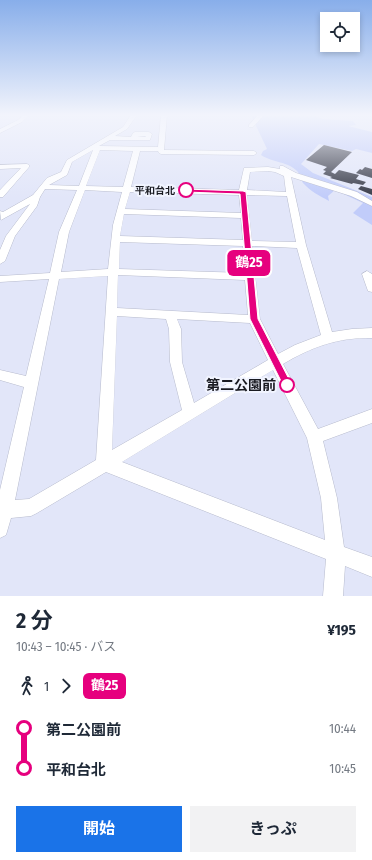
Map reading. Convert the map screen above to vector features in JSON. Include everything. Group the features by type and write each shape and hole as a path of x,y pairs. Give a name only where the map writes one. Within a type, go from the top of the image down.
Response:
{"street":[{"path":"1,254 10,236 33,206 36,197 43,187 50,180 64,173 69,161 102,143"},
{"path":"130,143 159,149 161,152 254,153"},
{"path":"159,149 160,143"},
{"path":"94,148 135,144"},
{"path":"104,462 115,239 135,144"},
{"path":"0,529 64,232 82,187 94,148"},
{"path":"333,596 336,554 329,498 314,437 254,319 243,192 247,170 275,167 278,164 291,174 354,194 372,204"},
{"path":"0,167 27,166 0,195"},
{"path":"275,167 287,175 301,245 328,337"},
{"path":"43,187 126,188 290,194"},
{"path":"0,214 1,217 36,197"},
{"path":"120,211 245,216"},
{"path":"115,239 301,245"},
{"path":"0,279 113,272 251,277"},
{"path":"366,274 372,286"},
{"path":"112,312 254,319"},
{"path":"170,315 175,329 176,362 190,412"},
{"path":"5,510 30,507 104,462 300,348 328,337 352,333 372,333"},
{"path":"0,376 31,384"},
{"path":"314,437 372,416"},
{"path":"104,462 372,567"}],"shaded area":[{"path":"264,143 372,143 372,153 356,149 352,151 319,144 301,164 313,173 372,197 372,225 353,213 363,203 335,190 328,196 329,201 306,186 294,168 261,155 263,151 267,149"}],"building":[{"path":"324,145 352,152 331,172 335,174 339,170 359,175 356,179 366,182 363,185 352,184 330,178 332,177 323,174 326,171 323,170 327,167 306,160"},
{"path":"365,167 372,169 372,178 356,173"},
{"path":"361,186 372,189 372,195 358,189"}],"bus line":[{"name":"鶴25","path":"186,190 243,192 254,319 287,385"}],"place":[{"name":"平和台北","path":"186,190"},
{"name":"第二公園前","path":"287,385"}]}
